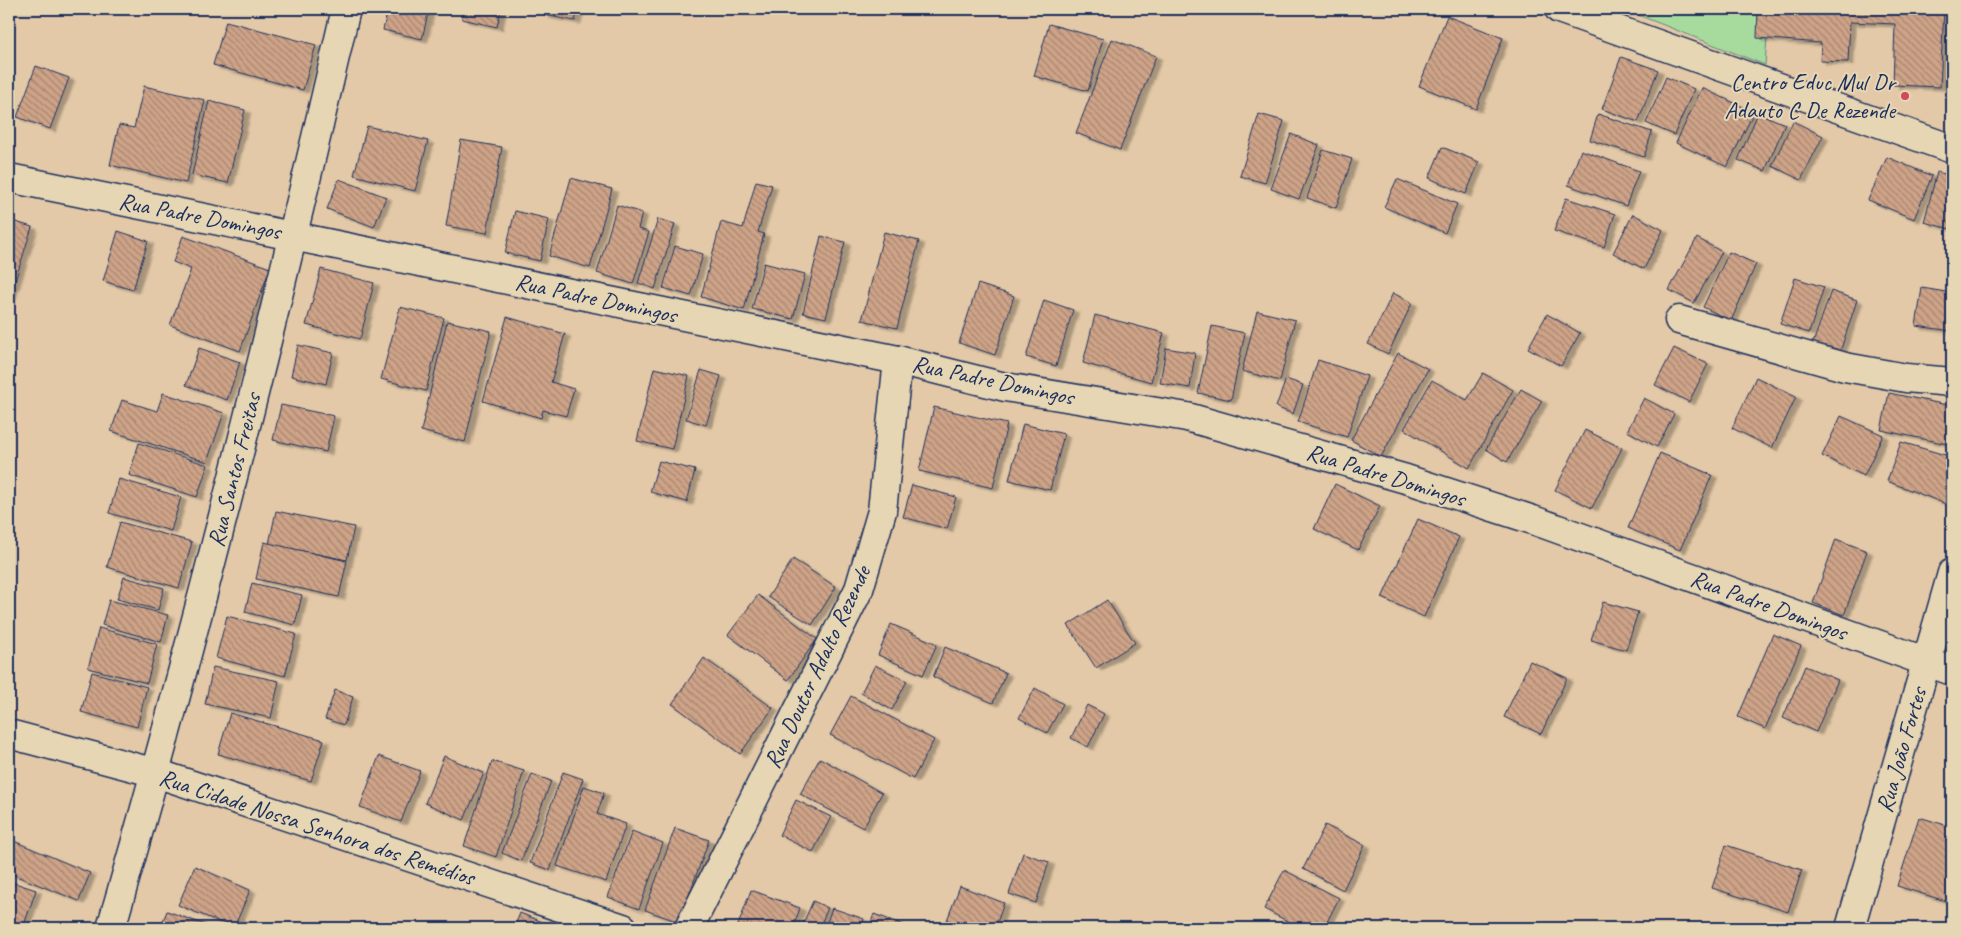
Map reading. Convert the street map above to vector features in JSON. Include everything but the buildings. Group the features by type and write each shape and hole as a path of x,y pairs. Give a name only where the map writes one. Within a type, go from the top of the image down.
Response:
{"street":[{"name":"Rua Santos Freitas","path":"111,928 156,773 294,235 346,9"},
{"path":"1559,9 1952,149"},
{"name":"Rua Padre Domingos","path":"9,178 898,360 1004,387 1188,417 1406,479 1533,520 1952,671"},
{"path":"1679,320 1845,367 1906,378 1952,382"},
{"name":"Rua Doutor Adalto Rezende","path":"689,928 859,589 882,510 898,360"},
{"name":"Rua João Fortes","path":"1850,928 1952,573"},
{"name":"Rua Cidade Nossa Senhora dos Remédios","path":"9,734 156,773 623,928"}],"green space":[{"path":"1623,9 1769,9 1765,65"}],"place":[{"name":"Centro Educ Mul Dr Adauto C De Rezende","path":"1905,96"}]}
